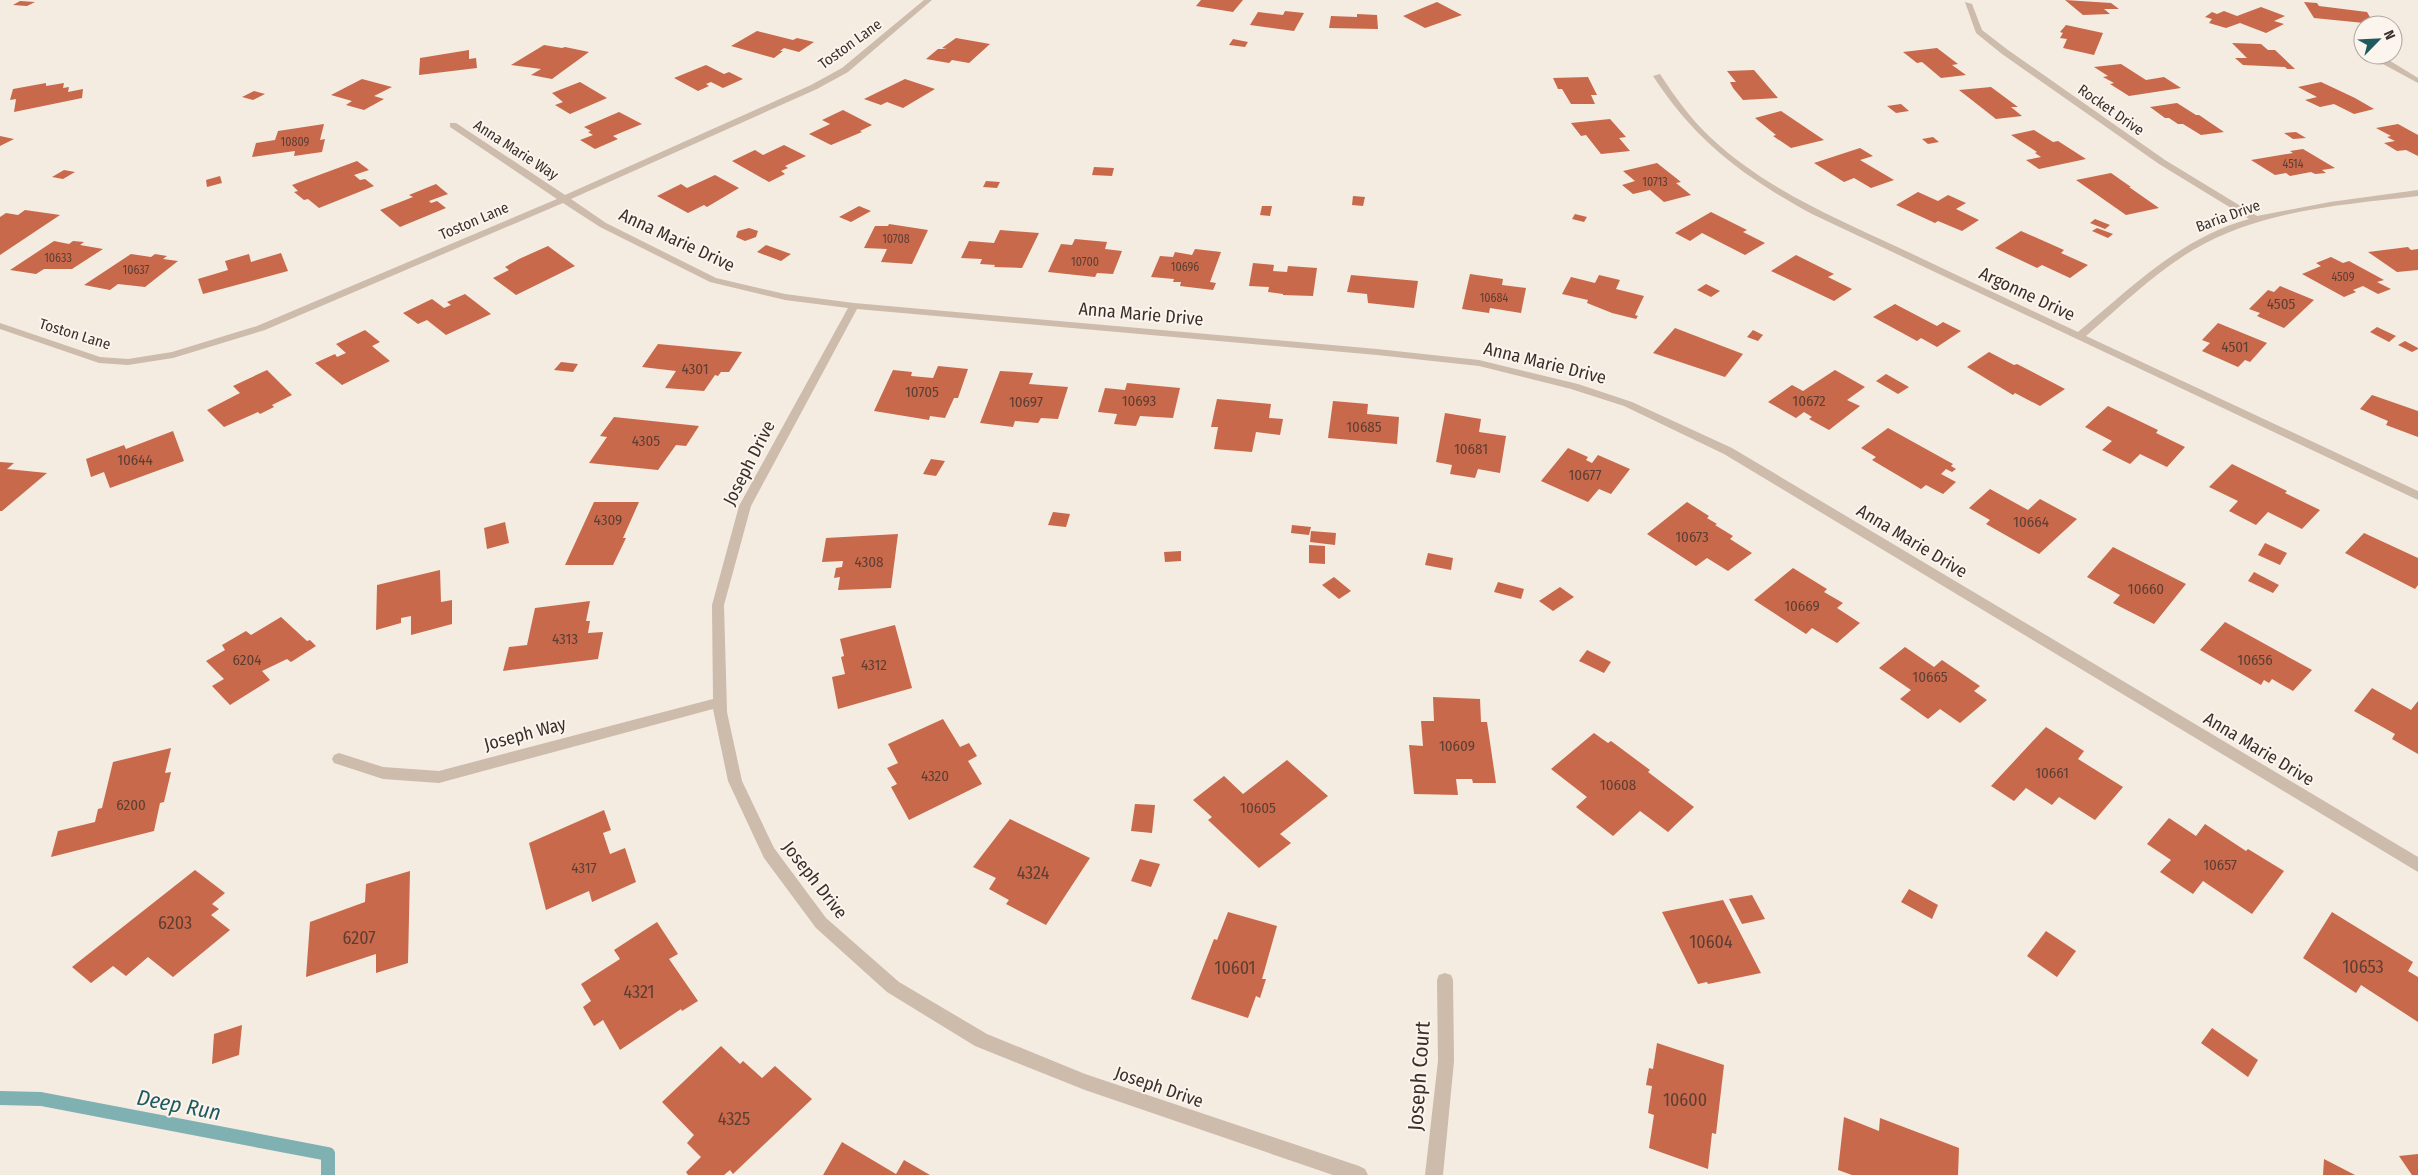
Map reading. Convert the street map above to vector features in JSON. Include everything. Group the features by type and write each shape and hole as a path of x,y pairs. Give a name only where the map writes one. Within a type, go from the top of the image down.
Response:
{"street":[{"name":"Toston Lane","path":"0,326 98,360 128,362 174,355 261,328 564,199 814,87 845,70 928,0"},
{"name":"Rocket Drive","path":"1968,4 1979,31 2004,52 2162,162 2257,220"},
{"path":"2391,65 2418,80"},
{"name":"Argonne Drive","path":"1657,76 1672,102 1696,130 1733,162 1769,187 1815,212 2418,496"},
{"name":"Anna Marie Way","path":"453,125 564,199"},
{"name":"Baria Drive","path":"2079,336 2190,247 2216,233 2257,220 2308,209 2418,193"},
{"name":"Anna Marie Drive","path":"564,199 603,225 713,280 785,297 854,306 1377,352 1479,363 1574,386 1628,404 1728,451 2418,864"},
{"name":"Joseph Drive","path":"854,306 745,506 718,605 720,702 735,781 769,853 821,923 892,987 981,1040 1068,1075 1359,1175"},
{"name":"Joseph Way","path":"339,759 383,773 439,777 720,702"},
{"name":"Joseph Court","path":"1434,1175 1446,1061 1445,980"}],"building":[{"path":"1201,0 1243,0 1233,12 1196,6"},
{"path":"2065,0 2111,3 2119,9 2104,9 2110,14 2083,15"},
{"path":"20,1 35,2 27,6 13,5"},
{"path":"1437,2 1462,15 1425,28 1403,16"},
{"path":"2304,2 2317,3 2319,6 2367,12 2369,15 2353,15 2353,22 2314,18"},
{"path":"2261,7 2285,16 2274,21 2284,24 2266,33 2240,23 2226,28 2209,23 2212,19 2205,17 2212,12 2217,14 2224,11 2237,16"},
{"path":"1285,11 1304,13 1294,31 1250,25 1258,12 1283,15"},
{"path":"1357,14 1377,15 1378,29 1329,28 1331,16 1357,17"},
{"path":"2066,25 2103,33 2094,55 2063,48 2067,39 2060,38 2063,33 2060,32"},
{"path":"757,31 793,40 797,38 814,42 799,52 784,48 774,58 731,46"},
{"path":"956,38 990,44 969,63 952,60 949,63 926,59 938,49 947,49 942,48"},
{"path":"1233,39 1248,42 1245,47 1229,45"},
{"path":"2232,43 2261,44 2268,50 2275,50 2295,69 2243,65 2235,58 2247,58"},
{"path":"544,45 589,52 552,79 531,75 541,69 511,65"},
{"path":"1937,48 1958,64 1952,65 1966,75 1941,78 1922,62 1917,63 1903,52"},
{"path":"469,50 469,59 476,58 477,68 419,75 420,58"},
{"path":"2121,64 2146,80 2164,77 2181,88 2129,96 2110,84 2114,83 2103,77 2108,76 2094,67"},
{"path":"706,65 724,74 729,72 743,79 723,88 711,82 706,84 709,86 698,91 674,78"},
{"path":"1754,70 1778,98 1743,100 1733,88 1730,82 1736,82 1727,71"},
{"path":"1588,77 1597,95 1591,95 1595,104 1571,104 1562,89 1558,89 1553,78"},
{"path":"362,79 392,87 374,96 384,99 364,110 346,105 352,101 331,95"},
{"path":"905,79 935,89 903,108 887,102 881,105 864,99"},
{"path":"580,82 607,98 570,114 555,105 563,102 552,93"},
{"path":"2321,82 2374,109 2354,114 2334,104 2320,107 2305,100 2317,97 2298,87"},
{"path":"46,83 46,86 64,83 63,88 69,87 68,92 83,89 82,98 14,112 16,99 10,100 13,89"},
{"path":"1991,87 2018,107 2011,107 2022,116 1996,119 1959,90"},
{"path":"254,91 265,94 253,100 242,97"},
{"path":"2177,103 2224,132 2201,135 2183,124 2178,124 2169,118 2165,118 2150,107"},
{"path":"1901,104 1909,111 1896,113 1887,106"},
{"path":"843,110 872,125 860,131 862,132 831,145 809,134 830,124 822,120"},
{"path":"1781,111 1824,140 1791,148 1773,136 1776,135 1755,118"},
{"path":"619,112 642,124 613,136 618,139 595,149 580,140 593,135 588,132 591,131 584,127"},
{"path":"1610,119 1626,137 1619,138 1630,151 1601,154 1586,135 1581,136 1571,123"},
{"path":"324,124 320,140 325,139 322,152 294,156 295,151 252,157 256,143 275,140 278,131"},
{"path":"2398,124 2418,135 2418,156 2406,150 2397,151 2384,143 2395,141 2387,137 2391,136 2376,128"},
{"path":"2034,130 2053,142 2058,141 2086,159 2039,169 2026,160 2041,157 2035,153 2037,152 2011,135"},
{"path":"2296,132 2306,138 2293,139 2284,133"},
{"path":"0,136 14,139 0,146"},
{"path":"1933,137 1939,142 1928,144 1922,139"},
{"path":"784,145 806,156 785,166 788,168 781,171 785,174 769,182 732,161 755,150 763,155"},
{"path":"1860,148 1873,156 1860,160 1894,180 1871,188 1854,178 1844,182 1814,163"},
{"path":"2303,149 2335,168 2322,170 2326,173 2315,174 2311,172 2290,176 2286,173 2275,175 2251,160 2293,153 2290,151"},
{"path":"357,161 369,170 354,175 360,180 365,179 374,186 319,208 308,199 304,200 294,192 298,191 292,185"},
{"path":"1657,163 1681,182 1676,183 1691,195 1664,202 1650,190 1633,194 1622,185 1635,181 1623,171"},
{"path":"1094,167 1114,168 1112,176 1092,175"},
{"path":"64,170 75,172 63,179 52,177"},
{"path":"2111,173 2159,208 2126,215 2076,180"},
{"path":"715,175 739,188 707,207 704,205 688,213 657,196 681,184 687,188"},
{"path":"220,176 222,183 207,187 206,180"},
{"path":"986,181 1000,182 997,188 983,187"},
{"path":"436,184 448,194 429,201 431,203 437,201 446,208 400,227 380,210 413,197 409,195"},
{"path":"1918,192 1938,201 1948,195 1966,203 1956,209 1979,220 1962,231 1938,221 1935,223 1896,205"},
{"path":"1353,196 1365,197 1363,206 1352,205"},
{"path":"859,206 871,211 851,222 839,217"},
{"path":"1262,206 1272,206 1270,216 1260,215"},
{"path":"25,210 60,215 0,255 0,217 6,213 18,215"},
{"path":"1711,212 1747,230 1743,232 1765,243 1745,255 1702,233 1690,241 1675,233"},
{"path":"1575,214 1587,217 1584,222 1572,219"},
{"path":"2095,219 2110,225 2105,229 2090,223"},
{"path":"889,224 928,230 912,264 881,262 887,249 864,248 875,226 888,226"},
{"path":"749,228 758,231 756,237 745,241 736,237 738,231"},
{"path":"2097,228 2113,234 2108,238 2092,231"},
{"path":"1000,230 1039,233 1022,268 994,267 995,265 980,264 982,259 961,258 969,241 994,243"},
{"path":"2021,231 2064,250 2061,253 2088,265 2070,278 2042,265 2037,268 1995,248"},
{"path":"1075,239 1107,242 1105,249 1122,251 1113,274 1097,273 1095,277 1048,272 1061,244 1072,245"},
{"path":"54,241 69,244 73,241 84,242 80,245 103,249 72,269 44,269 36,274 10,270"},
{"path":"766,245 791,254 781,261 757,252"},
{"path":"548,246 575,266 516,295 493,278 509,270 505,267"},
{"path":"2408,247 2411,250 2418,249 2418,270 2397,272 2368,252"},
{"path":"1195,249 1221,252 1210,282 1216,283 1213,290 1180,286 1181,282 1173,282 1174,279 1151,277 1160,256 1173,257 1175,252 1192,255"},
{"path":"281,253 288,271 203,294 198,279 228,270 225,261 249,254 251,262"},
{"path":"131,254 151,257 155,254 167,256 163,259 178,261 145,287 118,284 110,290 84,285"},
{"path":"1796,255 1834,274 1828,277 1852,289 1834,301 1771,271"},
{"path":"2331,257 2343,263 2349,261 2384,280 2377,282 2391,289 2378,294 2363,286 2353,290 2356,292 2344,297 2302,274 2321,266 2316,263"},
{"path":"1253,263 1274,265 1273,271 1287,272 1288,266 1317,268 1313,296 1283,295 1268,292 1269,287 1249,286"},
{"path":"1470,274 1503,279 1502,285 1526,288 1521,313 1490,308 1489,313 1462,309"},
{"path":"1351,275 1418,281 1414,308 1368,303 1367,294 1347,292"},
{"path":"1599,275 1620,280 1616,289 1644,296 1635,315 1638,316 1636,319 1612,313 1587,303 1588,300 1562,294 1571,277 1595,283"},
{"path":"1706,284 1720,291 1711,297 1697,290"},
{"path":"2280,286 2314,300 2284,328 2257,316 2260,313 2249,309 2268,290 2274,292"},
{"path":"465,294 491,314 446,335 427,320 418,324 403,313 432,299 444,308 451,305 447,302"},
{"path":"1895,304 1937,326 1943,322 1961,331 1937,347 1921,338 1917,341 1873,317"},
{"path":"2218,323 2267,343 2250,362 2245,360 2238,367 2202,351 2210,343 2202,340"},
{"path":"2377,327 2396,336 2389,342 2370,332"},
{"path":"1675,328 1743,354 1725,377 1653,353"},
{"path":"365,330 380,342 372,346 390,361 342,385 315,363 335,354 337,357 346,353 336,344"},
{"path":"1753,330 1763,335 1758,341 1747,337"},
{"path":"2405,341 2418,349 2412,352 2398,345"},
{"path":"658,344 742,352 729,372 721,372 718,376 715,375 704,391 665,388 676,371 642,367"},
{"path":"1989,352 2065,389 2040,406 2015,393 2013,395 1967,367"},
{"path":"561,362 578,364 573,372 554,370"},
{"path":"938,366 968,369 958,398 954,398 945,418 930,416 929,420 874,411 893,370 912,372 911,376 933,378"},
{"path":"267,370 292,395 272,405 274,407 260,414 258,412 224,427 207,410 240,393 233,386"},
{"path":"1835,370 1865,387 1847,400 1860,406 1829,430 1809,419 1812,417 1804,412 1796,418 1768,402 1792,385 1803,391"},
{"path":"1000,371 1033,373 1029,384 1068,387 1058,419 1041,418 1038,423 1015,421 1013,427 980,423"},
{"path":"1886,374 1909,387 1898,394 1876,381"},
{"path":"1127,383 1180,388 1173,418 1140,416 1136,426 1114,424 1117,414 1098,412 1105,388 1125,390"},
{"path":"2372,395 2418,411 2418,437 2386,425 2388,421 2360,409"},
{"path":"1217,399 1271,404 1269,418 1283,419 1280,435 1256,432 1252,452 1214,449 1218,427 1211,427"},
{"path":"1333,401 1368,404 1367,414 1399,417 1397,444 1328,438"},
{"path":"2108,406 2158,430 2156,433 2185,447 2167,467 2140,454 2130,464 2102,450 2112,441 2085,427"},
{"path":"1445,413 1481,419 1479,432 1506,436 1500,473 1478,469 1475,478 1450,474 1452,465 1436,462"},
{"path":"614,417 699,426 686,446 676,445 658,470 589,463 607,437 600,436"},
{"path":"1888,428 1953,464 1951,466 1956,469 1952,472 1946,469 1941,474 1956,482 1943,494 1926,485 1921,489 1872,460 1876,457 1861,448"},
{"path":"173,431 184,461 110,488 104,472 91,477 86,459 124,445 126,449"},
{"path":"1568,448 1588,457 1586,460 1592,463 1598,455 1630,469 1611,494 1599,489 1588,502 1541,481"},
{"path":"931,459 945,461 936,476 923,474"},
{"path":"0,462 14,463 7,469 47,473 2,511 0,511"},
{"path":"2232,464 2287,491 2285,493 2320,510 2302,529 2268,512 2256,525 2229,511 2238,501 2209,487"},
{"path":"1990,489 2028,510 2040,499 2077,519 2039,554 1986,524 1990,520 1969,508"},
{"path":"594,502 639,502 623,538 626,538 613,565 565,565"},
{"path":"1687,502 1709,516 1707,518 1717,524 1715,525 1733,536 1730,539 1752,553 1728,571 1707,558 1696,566 1647,534"},
{"path":"1053,512 1070,514 1066,527 1048,525"},
{"path":"505,522 509,543 487,549 484,528"},
{"path":"1292,525 1311,527 1309,535 1291,533"},
{"path":"1311,531 1336,533 1335,545 1310,542"},
{"path":"2364,533 2418,558 2418,585 2415,589 2345,553"},
{"path":"898,534 891,588 838,590 840,577 834,578 836,568 842,567 843,561 822,562 826,538"},
{"path":"2265,543 2287,553 2280,565 2258,555"},
{"path":"1309,545 1325,546 1325,564 1309,563"},
{"path":"2113,547 2186,584 2154,624 2113,603 2120,595 2087,577"},
{"path":"1181,551 1181,561 1165,562 1164,552"},
{"path":"1428,553 1453,558 1451,570 1425,565"},
{"path":"1793,568 1827,589 1824,592 1843,603 1837,608 1860,623 1837,643 1812,628 1806,634 1754,600"},
{"path":"440,570 441,602 452,600 452,624 411,635 411,616 401,618 401,623 376,630 377,585"},
{"path":"2254,572 2279,585 2273,593 2248,581"},
{"path":"1334,577 1351,591 1339,599 1322,585"},
{"path":"1498,582 1524,589 1521,599 1494,592"},
{"path":"1560,587 1574,597 1553,611 1539,601"},
{"path":"590,601 586,621 590,621 588,633 603,632 598,659 503,671 509,647 527,645 535,608"},
{"path":"281,617 307,641 310,640 316,646 291,662 287,659 262,671 270,680 230,705 212,686 224,679 206,661 225,650 222,645 246,631 251,635"},
{"path":"2225,622 2312,670 2293,691 2272,679 2269,683 2264,680 2261,685 2200,650"},
{"path":"895,625 912,688 838,709 832,677 845,674 841,657 844,656 840,639"},
{"path":"1905,647 1934,667 1942,660 1980,686 1974,691 1987,700 1960,723 1940,709 1928,719 1900,699 1911,690 1879,668"},
{"path":"1587,650 1611,662 1604,673 1579,661"},
{"path":"2372,688 2411,710 2418,701 2418,754 2392,739 2395,734 2354,711"},
{"path":"1433,697 1480,699 1481,722 1487,722 1496,783 1473,783 1472,779 1456,779 1458,795 1414,794 1409,745 1423,746 1421,721 1434,721"},
{"path":"943,719 960,747 969,743 977,756 968,761 982,784 909,820 891,787 897,784 887,768 898,763 888,744"},
{"path":"2046,727 2084,751 2078,759 2123,787 2095,820 2059,797 2052,805 2026,788 2014,801 1991,786"},
{"path":"1594,733 1608,743 1611,741 1650,770 1648,772 1694,807 1668,832 1640,811 1613,836 1576,807 1587,797 1551,769"},
{"path":"171,748 165,773 171,772 164,802 160,803 154,831 51,857 58,831 95,822 98,809 102,808 113,762"},
{"path":"1287,760 1328,796 1280,834 1291,843 1259,868 1208,820 1212,817 1193,800 1224,776 1243,794"},
{"path":"1135,804 1155,805 1152,833 1131,831"},
{"path":"604,810 611,830 603,833 610,854 625,848 636,882 592,902 589,891 546,910 529,843"},
{"path":"2169,818 2196,836 2205,824 2246,851 2248,849 2284,871 2252,914 2203,881 2193,894 2160,872 2171,860 2147,844"},
{"path":"1010,819 1090,858 1046,925 1006,904 1009,900 989,889 996,878 973,867"},
{"path":"1140,859 1160,864 1151,887 1131,881"},
{"path":"195,870 225,893 212,904 219,909 211,915 230,930 173,977 148,957 126,976 113,966 91,983 72,967"},
{"path":"410,871 408,963 376,973 376,954 306,977 310,922 365,902 366,884"},
{"path":"1909,889 1938,905 1932,919 1901,902"},
{"path":"1752,895 1765,919 1742,924 1729,899"},
{"path":"1723,900 1761,973 1708,984 1707,982 1698,984 1662,912"},
{"path":"1228,912 1277,926 1262,979 1266,979 1260,998 1256,996 1248,1018 1191,999 1214,939 1217,940"},
{"path":"2332,912 2413,962 2408,971 2418,977 2418,1022 2361,985 2356,993 2303,958"},
{"path":"657,922 678,954 669,959 698,1001 682,1011 681,1009 620,1050 603,1020 594,1026 583,1007 591,1001 581,984 620,959 614,950"},
{"path":"2046,931 2076,951 2057,977 2027,956"},
{"path":"242,1025 239,1055 212,1064 214,1034"},
{"path":"2212,1028 2258,1060 2248,1077 2201,1043"},
{"path":"1657,1043 1724,1065 1716,1134 1712,1133 1708,1169 1649,1148 1654,1115 1648,1113 1652,1086 1646,1085 1649,1068 1653,1069"},
{"path":"721,1046 740,1064 743,1061 762,1078 775,1066 812,1099 733,1174 730,1170 724,1175 688,1175 686,1172 701,1157 687,1143 694,1135 662,1102"},
{"path":"1844,1117 1879,1131 1880,1118 1959,1148 1958,1175 1852,1175 1838,1170"},
{"path":"842,1142 896,1174 904,1160 930,1175 823,1175"},
{"path":"2418,1154 2418,1175 2412,1175 2399,1156"},
{"path":"2324,1159 2355,1175 2323,1175"}],"waterway":[{"name":"Deep Run","path":"0,1098 41,1099 328,1154 328,1175"}]}
